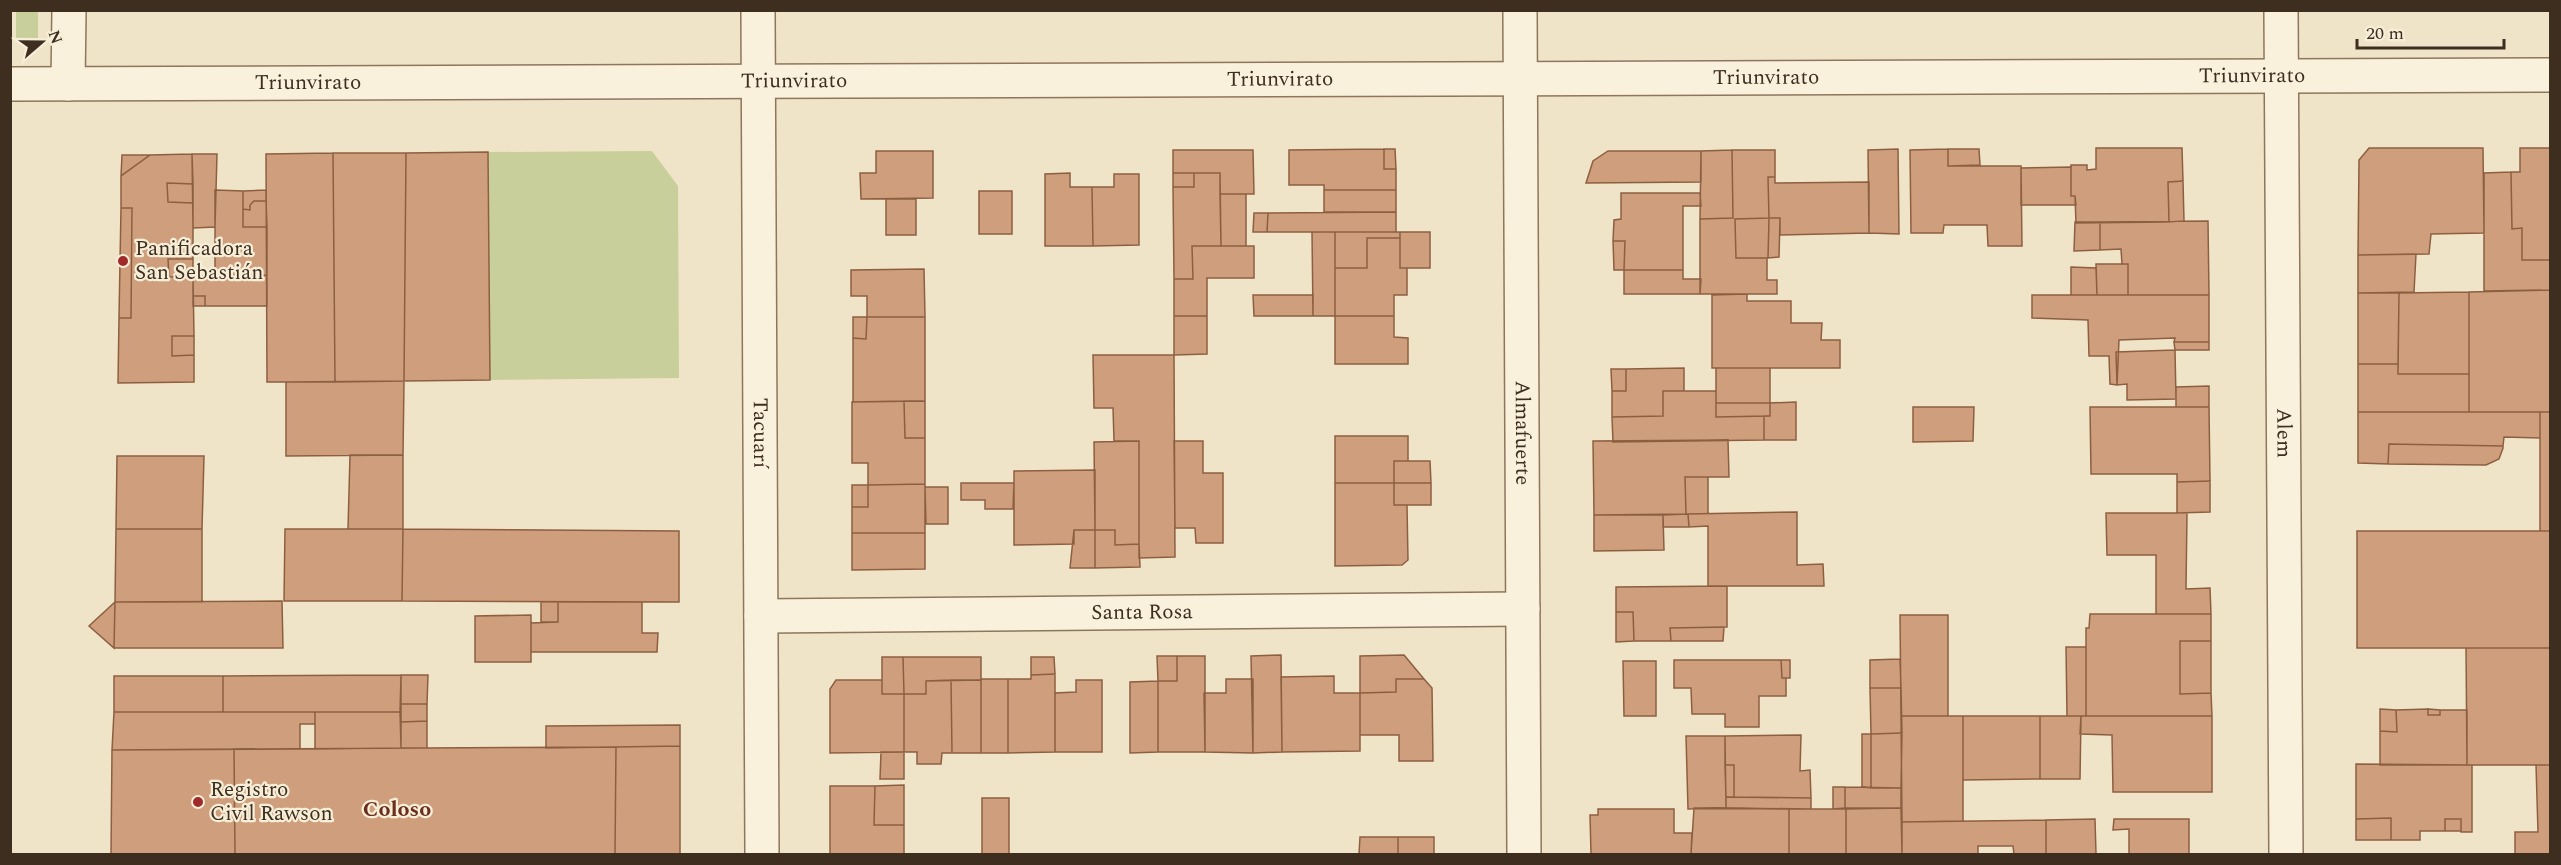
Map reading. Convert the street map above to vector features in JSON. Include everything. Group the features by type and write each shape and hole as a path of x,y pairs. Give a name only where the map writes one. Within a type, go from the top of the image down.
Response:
{"street":[{"path":"68,84 69,10"},
{"name":"Tacuarí","path":"758,10 762,855"},
{"name":"Almafuerte","path":"1520,10 1524,855"},
{"name":"Alem","path":"2281,10 2286,855"},
{"name":"Triunvirato","path":"10,84 2550,75"},
{"name":"Santa Rosa","path":"761,616 1523,609"}],"green space":[{"path":"16,11 38,11 38,41 27,45 16,41"},
{"path":"652,151 678,186 679,378 490,380 488,152"}],"building":[{"path":"2096,148 2182,148 2183,181 2168,182 2169,222 2076,223 2075,196 2071,196 2071,165 2087,165 2087,170 2096,169"},
{"path":"2369,148 2483,148 2484,233 2431,234 2429,254 2358,255 2359,160"},
{"path":"2520,148 2550,148 2550,260 2522,260 2522,228 2512,229 2511,172 2520,172"},
{"path":"1384,149 1395,149 1396,169 1384,169"},
{"path":"1384,149 1384,169 1396,169 1396,190 1324,190 1324,185 1289,185 1289,150"},
{"path":"1898,149 1899,234 1869,233 1868,150"},
{"path":"1948,149 1948,166 2021,166 2022,246 1988,246 1987,225 1944,225 1943,233 1911,233 1910,150"},
{"path":"1948,149 1979,149 1980,165 1948,166"},
{"path":"1173,150 1253,150 1254,194 1220,194 1220,173 1173,173"},
{"path":"1732,150 1775,150 1775,177 1768,177 1769,218 1735,219 1736,258 1767,258 1767,280 1777,280 1777,294 1700,294 1700,219 1733,218"},
{"path":"1732,150 1733,218 1700,219 1701,151"},
{"path":"876,151 933,151 933,198 861,199 860,173 876,173"},
{"path":"1608,151 1701,151 1701,182 1586,183 1593,161"},
{"path":"488,152 490,380 404,381 406,153"},
{"path":"333,153 335,382 267,382 266,154"},
{"path":"333,153 406,153 404,381 335,382"},
{"path":"192,154 217,154 215,227 193,228"},
{"path":"192,154 193,184 167,183 168,202 193,203 193,259 168,259 169,277 193,276 194,336 172,336 172,356 194,355 194,382 118,383 119,318 131,318 132,208 121,208 121,176 150,155"},
{"path":"122,155 150,155 121,176"},
{"path":"2071,167 2071,196 2075,196 2076,205 2021,205 2021,168"},
{"path":"2511,172 2512,229 2522,228 2522,260 2550,260 2550,290 2484,291 2484,173"},
{"path":"1070,173 1070,187 1092,187 1093,246 1045,246 1045,174"},
{"path":"1173,173 1194,173 1194,187 1173,187"},
{"path":"1194,173 1220,173 1221,246 1192,246 1193,279 1174,279 1173,187 1194,187"},
{"path":"1114,174 1139,174 1139,245 1093,246 1092,187 1114,187"},
{"path":"1768,177 1775,177 1775,183 1869,182 1869,233 1780,235 1780,218 1769,218"},
{"path":"2183,181 2184,221 2169,222 2168,182"},
{"path":"167,183 193,184 193,203 168,202"},
{"path":"215,190 243,191 243,227 267,227 267,275 215,276"},
{"path":"266,190 266,201 254,201 250,205 250,210 243,209 243,191"},
{"path":"1324,190 1396,190 1396,212 1324,212"},
{"path":"979,191 1012,191 1012,234 979,234"},
{"path":"1621,193 1700,193 1701,206 1683,206 1683,270 1624,270 1625,241 1613,241 1614,220 1621,219"},
{"path":"1220,194 1246,194 1246,246 1221,246"},
{"path":"886,199 916,199 916,235 886,235"},
{"path":"254,201 266,201 267,227 243,227 243,209 250,210 250,205"},
{"path":"121,208 132,208 131,318 119,318"},
{"path":"1396,212 1396,232 1267,232 1268,213"},
{"path":"1254,213 1268,213 1267,232 1253,232"},
{"path":"1769,218 1780,218 1779,257 1768,258"},
{"path":"1769,218 1768,258 1736,258 1735,219"},
{"path":"2208,221 2209,295 2128,295 2128,264 2122,264 2121,249 2100,250 2100,222"},
{"path":"2075,222 2100,222 2100,250 2074,251"},
{"path":"1312,232 1335,232 1335,316 1313,316"},
{"path":"1335,232 1400,232 1400,238 1367,238 1367,268 1335,268"},
{"path":"1400,232 1430,232 1430,268 1400,268"},
{"path":"1367,238 1400,238 1400,268 1407,268 1407,295 1394,295 1394,316 1335,316 1335,268 1367,268"},
{"path":"1613,241 1625,241 1624,270 1614,270"},
{"path":"1192,246 1254,246 1254,278 1207,278 1207,316 1174,316 1174,279 1193,279"},
{"path":"2416,254 2414,292 2358,293 2358,255"},
{"path":"168,259 193,259 193,276 169,277"},
{"path":"2096,264 2128,264 2128,295 2097,295"},
{"path":"2071,267 2096,268 2097,295 2071,295"},
{"path":"924,269 925,317 867,317 867,296 851,296 851,270"},
{"path":"1624,270 1683,270 1683,279 1701,279 1700,294 1624,294"},
{"path":"267,275 267,306 205,306 205,296 193,296 193,276"},
{"path":"2550,290 2550,412 2469,412 2469,292"},
{"path":"2469,292 2469,374 2398,374 2399,293"},
{"path":"2358,293 2399,293 2398,364 2358,364"},
{"path":"1747,294 1747,301 1791,301 1791,323 1822,323 1821,340 1840,340 1840,368 1712,368 1712,295"},
{"path":"1253,295 1313,295 1313,316 1254,316"},
{"path":"2032,295 2209,295 2209,342 2174,342 2175,338 2119,340 2117,385 2110,384 2109,356 2089,356 2088,320 2032,318"},
{"path":"193,296 205,296 205,306 193,306"},
{"path":"1174,316 1207,316 1207,354 1174,355"},
{"path":"1335,316 1394,316 1394,337 1408,338 1408,364 1335,364"},
{"path":"853,317 867,317 866,339 853,338"},
{"path":"867,317 925,317 925,401 853,402 853,338 866,339"},
{"path":"172,336 194,336 194,355 172,356"},
{"path":"2174,342 2209,342 2209,350 2175,350"},
{"path":"2175,350 2176,399 2127,400 2127,384 2117,385 2116,352"},
{"path":"1093,355 1174,355 1175,557 1139,558 1139,441 1114,441 1113,408 1094,408"},
{"path":"2358,364 2398,364 2398,374 2469,374 2469,412 2358,412"},
{"path":"1684,368 1684,391 1663,391 1663,416 1612,417 1612,391 1626,391 1626,369"},
{"path":"1716,368 1770,368 1770,403 1716,403"},
{"path":"1611,369 1626,369 1626,391 1612,391"},
{"path":"404,381 403,455 286,456 286,382"},
{"path":"2209,386 2209,407 2176,407 2176,387"},
{"path":"1663,391 1716,391 1716,417 1764,416 1764,440 1613,442 1612,417 1663,416"},
{"path":"904,401 905,438 925,438 925,484 868,485 868,463 852,463 852,402"},
{"path":"904,401 925,401 925,438 905,438"},
{"path":"1796,402 1796,440 1764,440 1764,416 1770,416 1770,403"},
{"path":"1716,403 1770,403 1770,416 1716,417"},
{"path":"1913,407 1974,407 1973,441 1913,442"},
{"path":"2090,407 2209,407 2210,481 2177,482 2177,474 2091,474"},
{"path":"2358,412 2540,412 2540,438 2504,437 2503,446 2389,444 2388,464 2358,463"},
{"path":"2540,412 2550,412 2550,531 2540,531"},
{"path":"1335,436 1408,436 1408,461 1394,461 1394,483 1335,483"},
{"path":"1728,440 1729,477 1685,477 1686,514 1594,515 1593,441"},
{"path":"1139,441 1139,544 1115,545 1115,530 1095,530 1094,442"},
{"path":"1174,441 1203,441 1203,473 1223,473 1223,543 1196,543 1195,528 1175,528"},
{"path":"2389,444 2503,446 2503,448 2499,459 2486,465 2388,464"},
{"path":"350,455 403,455 403,529 348,529"},
{"path":"117,456 204,456 202,529 116,529"},
{"path":"1394,461 1430,461 1431,483 1394,483"},
{"path":"1095,470 1095,530 1074,530 1074,544 1014,545 1014,471"},
{"path":"1685,477 1708,477 1708,514 1686,514"},
{"path":"2210,481 2210,512 2177,513 2177,482"},
{"path":"961,483 1014,483 1013,509 985,509 985,500 961,500"},
{"path":"1335,483 1394,483 1394,505 1407,505 1408,560 1402,565 1335,566"},
{"path":"1394,483 1431,483 1431,505 1394,505"},
{"path":"925,484 925,533 852,533 852,507 868,507 868,485"},
{"path":"852,485 868,485 868,507 852,507"},
{"path":"925,487 948,487 948,524 926,524"},
{"path":"1797,512 1797,565 1823,564 1824,586 1708,586 1708,526 1689,527 1688,514"},
{"path":"2106,513 2187,513 2186,589 2210,588 2211,614 2156,614 2156,555 2107,555"},
{"path":"1688,514 1689,527 1663,527 1663,515"},
{"path":"1594,515 1663,515 1664,550 1594,551"},
{"path":"116,529 202,529 202,602 115,602"},
{"path":"285,529 403,529 402,601 284,601"},
{"path":"403,529 679,531 679,602 402,601"},
{"path":"1074,530 1095,530 1095,568 1070,568"},
{"path":"1095,530 1115,530 1115,545 1139,544 1140,567 1095,568"},
{"path":"2357,531 2550,531 2550,648 2357,648"},
{"path":"852,533 925,533 925,569 852,570"},
{"path":"1727,586 1727,627 1670,628 1671,641 1634,641 1633,612 1616,612 1616,587"},
{"path":"282,601 283,648 114,648 115,602"},
{"path":"115,602 114,648 89,626"},
{"path":"541,602 558,602 558,622 541,622"},
{"path":"558,602 642,602 642,633 658,633 657,652 531,652 531,623 558,622"},
{"path":"1616,612 1633,612 1634,641 1616,642"},
{"path":"2090,614 2211,614 2211,641 2180,641 2180,694 2211,693 2212,716 2086,716 2086,628 2089,628"},
{"path":"531,615 531,662 475,662 475,616"},
{"path":"1900,615 1948,615 1948,716 1901,716"},
{"path":"1724,627 1723,641 1671,641 1670,628"},
{"path":"2180,641 2211,641 2211,693 2180,694"},
{"path":"2066,647 2086,647 2086,716 2067,716"},
{"path":"2466,648 2550,648 2550,765 2467,765"},
{"path":"1281,655 1282,752 1253,753 1251,656"},
{"path":"1404,655 1424,679 1396,679 1396,692 1360,693 1360,656"},
{"path":"1157,656 1177,656 1177,681 1158,681"},
{"path":"1177,656 1205,656 1205,752 1158,752 1158,681 1177,681"},
{"path":"882,657 903,657 904,694 882,694"},
{"path":"903,657 981,657 981,680 926,681 926,694 904,694"},
{"path":"1031,657 1054,657 1055,674 1031,675"},
{"path":"1900,659 1901,688 1870,688 1870,660"},
{"path":"1674,660 1781,660 1782,678 1786,678 1786,696 1759,696 1759,727 1725,727 1725,714 1692,714 1691,688 1674,688"},
{"path":"1781,660 1790,660 1790,678 1782,678"},
{"path":"1623,661 1656,661 1656,716 1624,716"},
{"path":"1055,674 1055,752 1008,753 1008,679 1031,679 1031,675"},
{"path":"401,675 428,675 427,704 401,704"},
{"path":"401,675 400,712 223,712 223,676"},
{"path":"114,676 223,676 223,712 114,712"},
{"path":"1334,676 1334,693 1360,693 1360,751 1282,752 1281,677"},
{"path":"981,679 1008,679 1008,753 981,753"},
{"path":"1226,679 1253,679 1253,753 1205,752 1204,693 1226,693"},
{"path":"1396,679 1424,679 1432,688 1433,761 1399,761 1399,735 1360,735 1360,693 1396,692"},
{"path":"836,680 882,680 882,694 904,694 904,752 830,753 830,689"},
{"path":"951,680 981,680 981,753 952,753"},
{"path":"951,680 952,753 942,753 941,764 917,764 917,752 904,752 904,694 926,694 926,681"},
{"path":"1076,680 1102,680 1102,752 1055,752 1055,693 1076,692"},
{"path":"1158,681 1158,752 1130,753 1130,682"},
{"path":"1870,688 1901,688 1902,733 1871,734"},
{"path":"401,704 427,704 427,721 401,722"},
{"path":"2380,709 2396,710 2397,732 2380,731"},
{"path":"2428,709 2428,715 2440,715 2440,710 2467,710 2467,765 2380,765 2380,731 2397,732 2396,710"},
{"path":"2428,709 2440,710 2440,715 2428,715"},
{"path":"114,712 315,712 315,724 300,724 300,749 112,750"},
{"path":"315,712 400,712 401,748 315,749"},
{"path":"1901,716 1963,716 1963,821 1902,822"},
{"path":"1963,716 2040,716 2040,779 1963,780"},
{"path":"2040,716 2081,716 2080,779 2040,779"},
{"path":"2081,716 2212,716 2212,792 2113,792 2112,735 2080,734"},
{"path":"427,721 427,748 401,748 401,722"},
{"path":"680,725 680,746 546,748 546,726"},
{"path":"1902,733 1901,788 1871,788 1871,734"},
{"path":"1862,734 1871,734 1871,788 1862,787"},
{"path":"1801,735 1800,771 1810,770 1811,798 1734,797 1734,765 1725,765 1725,736"},
{"path":"1686,736 1725,736 1726,808 1688,809"},
{"path":"680,746 680,854 615,854 616,747"},
{"path":"616,747 615,854 235,854 234,749"},
{"path":"234,749 235,854 111,854 112,750"},
{"path":"881,752 904,752 904,779 880,779"},
{"path":"2356,764 2472,765 2472,832 2461,832 2461,819 2445,819 2445,831 2420,831 2420,840 2391,840 2391,818 2356,819"},
{"path":"1725,765 1734,765 1734,797 1726,797"},
{"path":"2536,765 2550,765 2550,854 2515,854 2515,832 2538,832"},
{"path":"904,785 904,825 874,825 875,786"},
{"path":"830,786 875,786 874,825 904,825 904,854 830,854"},
{"path":"1833,787 1845,787 1845,808 1833,809"},
{"path":"1845,787 1901,788 1901,808 1845,808"},
{"path":"1726,797 1811,798 1811,809 1726,808"},
{"path":"982,798 1009,798 1009,854 982,854"},
{"path":"1694,808 1789,809 1789,854 1691,854"},
{"path":"1901,808 1902,854 1846,854 1846,809"},
{"path":"1598,809 1674,809 1674,833 1692,833 1691,854 1591,854 1590,815 1598,815"},
{"path":"1789,809 1846,809 1846,854 1789,854"},
{"path":"2391,818 2391,840 2356,840 2356,819"},
{"path":"2095,819 2096,854 2046,854 2046,820"},
{"path":"2114,819 2189,819 2189,854 2129,854 2129,829 2113,830"},
{"path":"2445,819 2461,819 2461,831 2445,831"},
{"path":"2046,820 2046,854 2014,854 2013,846 1978,846 1978,854 1902,854 1902,822"},
{"path":"1360,837 1398,837 1398,854 1359,854"},
{"path":"1398,837 1434,837 1434,854 1398,854"}],"place":[{"name":"Panificadora San Sebastián","path":"123,261"},
{"name":"Registro Civil Rawson","path":"198,802"}],"district":[{"name":"Coloso","path":"397,809"}]}
